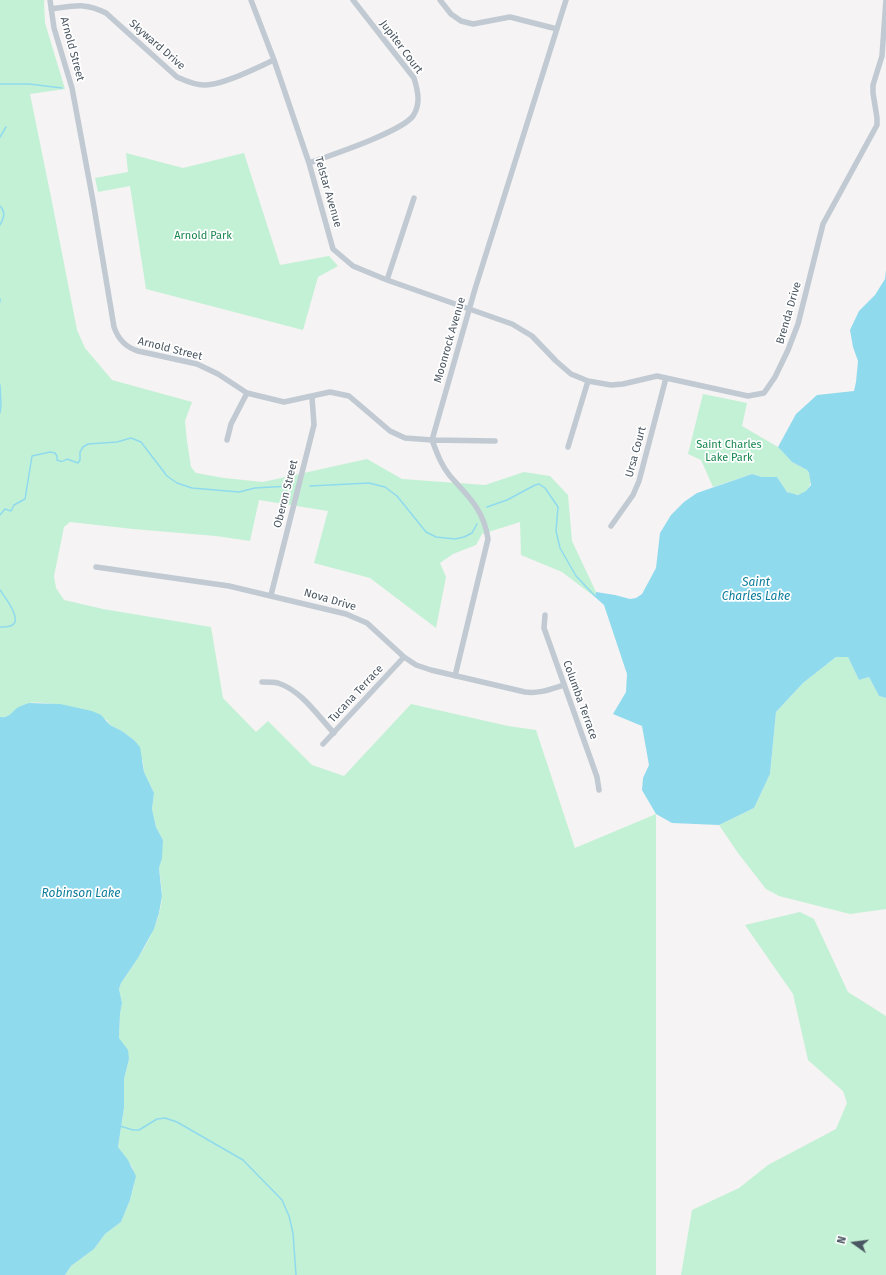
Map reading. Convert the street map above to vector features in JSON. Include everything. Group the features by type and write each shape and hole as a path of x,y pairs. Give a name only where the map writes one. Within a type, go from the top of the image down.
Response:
{"street":[{"name":"Arnold Street","path":"50,0 54,28 72,88 92,194 114,328 116,334 124,344 132,350 203,367 224,377 247,393 284,402 330,392 349,396 390,432 405,438 495,441"},
{"name":"Telstar Avenue","path":"251,0 274,60 309,163 333,249 353,266 387,280 469,309"},
{"name":"Jupiter Court","path":"309,163 373,139 402,126 413,116 418,104 418,90 414,78 353,0"},
{"path":"440,0 451,14 461,21 473,24 510,16 558,29"},
{"name":"Moonrock Avenue","path":"432,440 469,309 566,0"},
{"name":"Brenda Drive","path":"469,309 512,324 532,336 556,361 572,374 588,381 623,384 657,376 748,396 764,393 776,377 798,324 823,224 877,124 873,93 874,85 884,57 886,0"},
{"name":"Skyward Drive","path":"51,9 81,5 94,7 100,10 177,77 190,83 215,85 274,60"},
{"path":"387,280 414,198"},
{"name":"Ursa Court","path":"611,526 633,495 639,480 666,378"},
{"path":"568,447 588,381"},
{"path":"227,440 231,424 247,393"},
{"name":"Oberon Street","path":"271,595 314,425 312,397"},
{"path":"432,440 443,466 477,506 486,527 488,539 456,676"},
{"name":"Nova Drive","path":"96,567 229,586 333,610 357,618 372,628 404,657 423,668 516,691 532,693 547,691 564,685"},
{"name":"Columba Terrace","path":"545,615 544,628 597,776 599,790"},
{"name":"Tucana Terrace","path":"323,744 404,657"},
{"path":"262,682 276,682 298,694 334,733"}],"green space":[{"path":"0,0 45,0 45,23 65,89 30,94 77,330 85,348 112,380 192,402 185,421 191,467 196,473 224,478 263,482 367,459 402,479 485,485 524,472 550,476 568,495 572,541 596,592 595,597 562,572 521,555 520,522 482,534 476,545 453,554 440,563 446,577 436,628 370,578 314,563 328,511 259,500 250,541 216,536 70,522 64,527 54,576 56,588 64,600 103,609 211,627 223,698 256,732 268,721 312,765 344,776 411,704 508,726 536,730 575,848 656,814 656,1275 65,1275 71,1266 94,1249 105,1234 121,1222 134,1185 133,1168 118,1147 124,1108 124,1079 129,1059 119,1038 122,1003 119,989 121,983 147,942 157,920 162,896 159,868 163,840 156,827 152,809 154,793 144,772 143,762 134,740 122,731 110,725 107,720 48,703 25,704 12,714 0,717"},
{"name":"Arnold Park","path":"126,153 183,168 244,153 280,265 329,256 338,266 318,277 303,330 146,289 130,186 98,192 95,178 128,172"},
{"name":"Saint Charles Lake Park","path":"703,394 747,403 742,426 778,447 792,462 807,470 810,476 810,486 807,490 804,493 794,494 786,491 777,477 762,477 752,474 713,487 701,460 688,454"},
{"path":"836,657 848,657 859,680 869,677 879,696 886,698 886,909 850,914 779,896 766,889 738,853 719,825 754,808 770,774 776,712 803,683"},
{"path":"800,912 814,919 848,992 886,1016 886,1275 681,1275 692,1210 739,1188 768,1165 836,1129 847,1103 843,1091 808,1060 793,994 745,925"}],"water":[{"name":"Saint Charles Lake","path":"886,270 886,698 879,696 869,677 859,680 848,657 836,657 803,683 776,712 770,774 754,808 719,825 672,823 656,814 642,790 643,778 649,765 642,726 613,714 626,692 627,674 604,605 595,597 596,592 630,599 636,598 642,594 656,568 660,533 671,515 684,502 697,493 752,474 762,477 777,477 787,492 798,495 806,491 811,485 809,473 807,470 792,462 778,447 796,414 817,395 854,391 858,361 853,347 850,330 859,311 875,295 885,279"},
{"name":"Robinson Lake","path":"29,703 60,704 92,711 101,715 110,725 122,731 134,740 140,747 144,772 154,793 152,809 156,827 163,840 162,858 159,868 162,896 159,913 154,929 138,958 121,983 119,989 122,1003 119,1038 128,1050 129,1059 124,1079 124,1108 118,1147 128,1160 136,1176 130,1200 121,1222 105,1234 94,1249 71,1266 65,1275 0,1275 0,717 8,716 18,707"}],"waterway":[{"path":"0,84 29,84 62,88"},
{"path":"0,137 6,127"},
{"path":"0,206 4,215 0,225"},
{"path":"0,385 0,413"},
{"path":"0,515 5,509 11,511 14,505 25,499 32,456 50,452 55,453 58,461 67,459 78,463 80,460 80,452 83,447 88,444 117,442 131,438 141,442 167,476 177,483 192,488 239,492 255,488 289,486"},
{"path":"310,486 369,483 385,487 397,496 426,532 436,537 455,539 464,537 472,533 477,524"},
{"path":"487,507 507,500 535,485 539,484 545,488 558,507 556,531 560,548 576,576 595,596"},
{"path":"0,590 9,603 15,620 14,624 10,626 0,627"},
{"path":"120,1126 133,1130 139,1130 157,1119 165,1118 177,1122 243,1160 282,1200 289,1216 293,1233 296,1275"}]}
